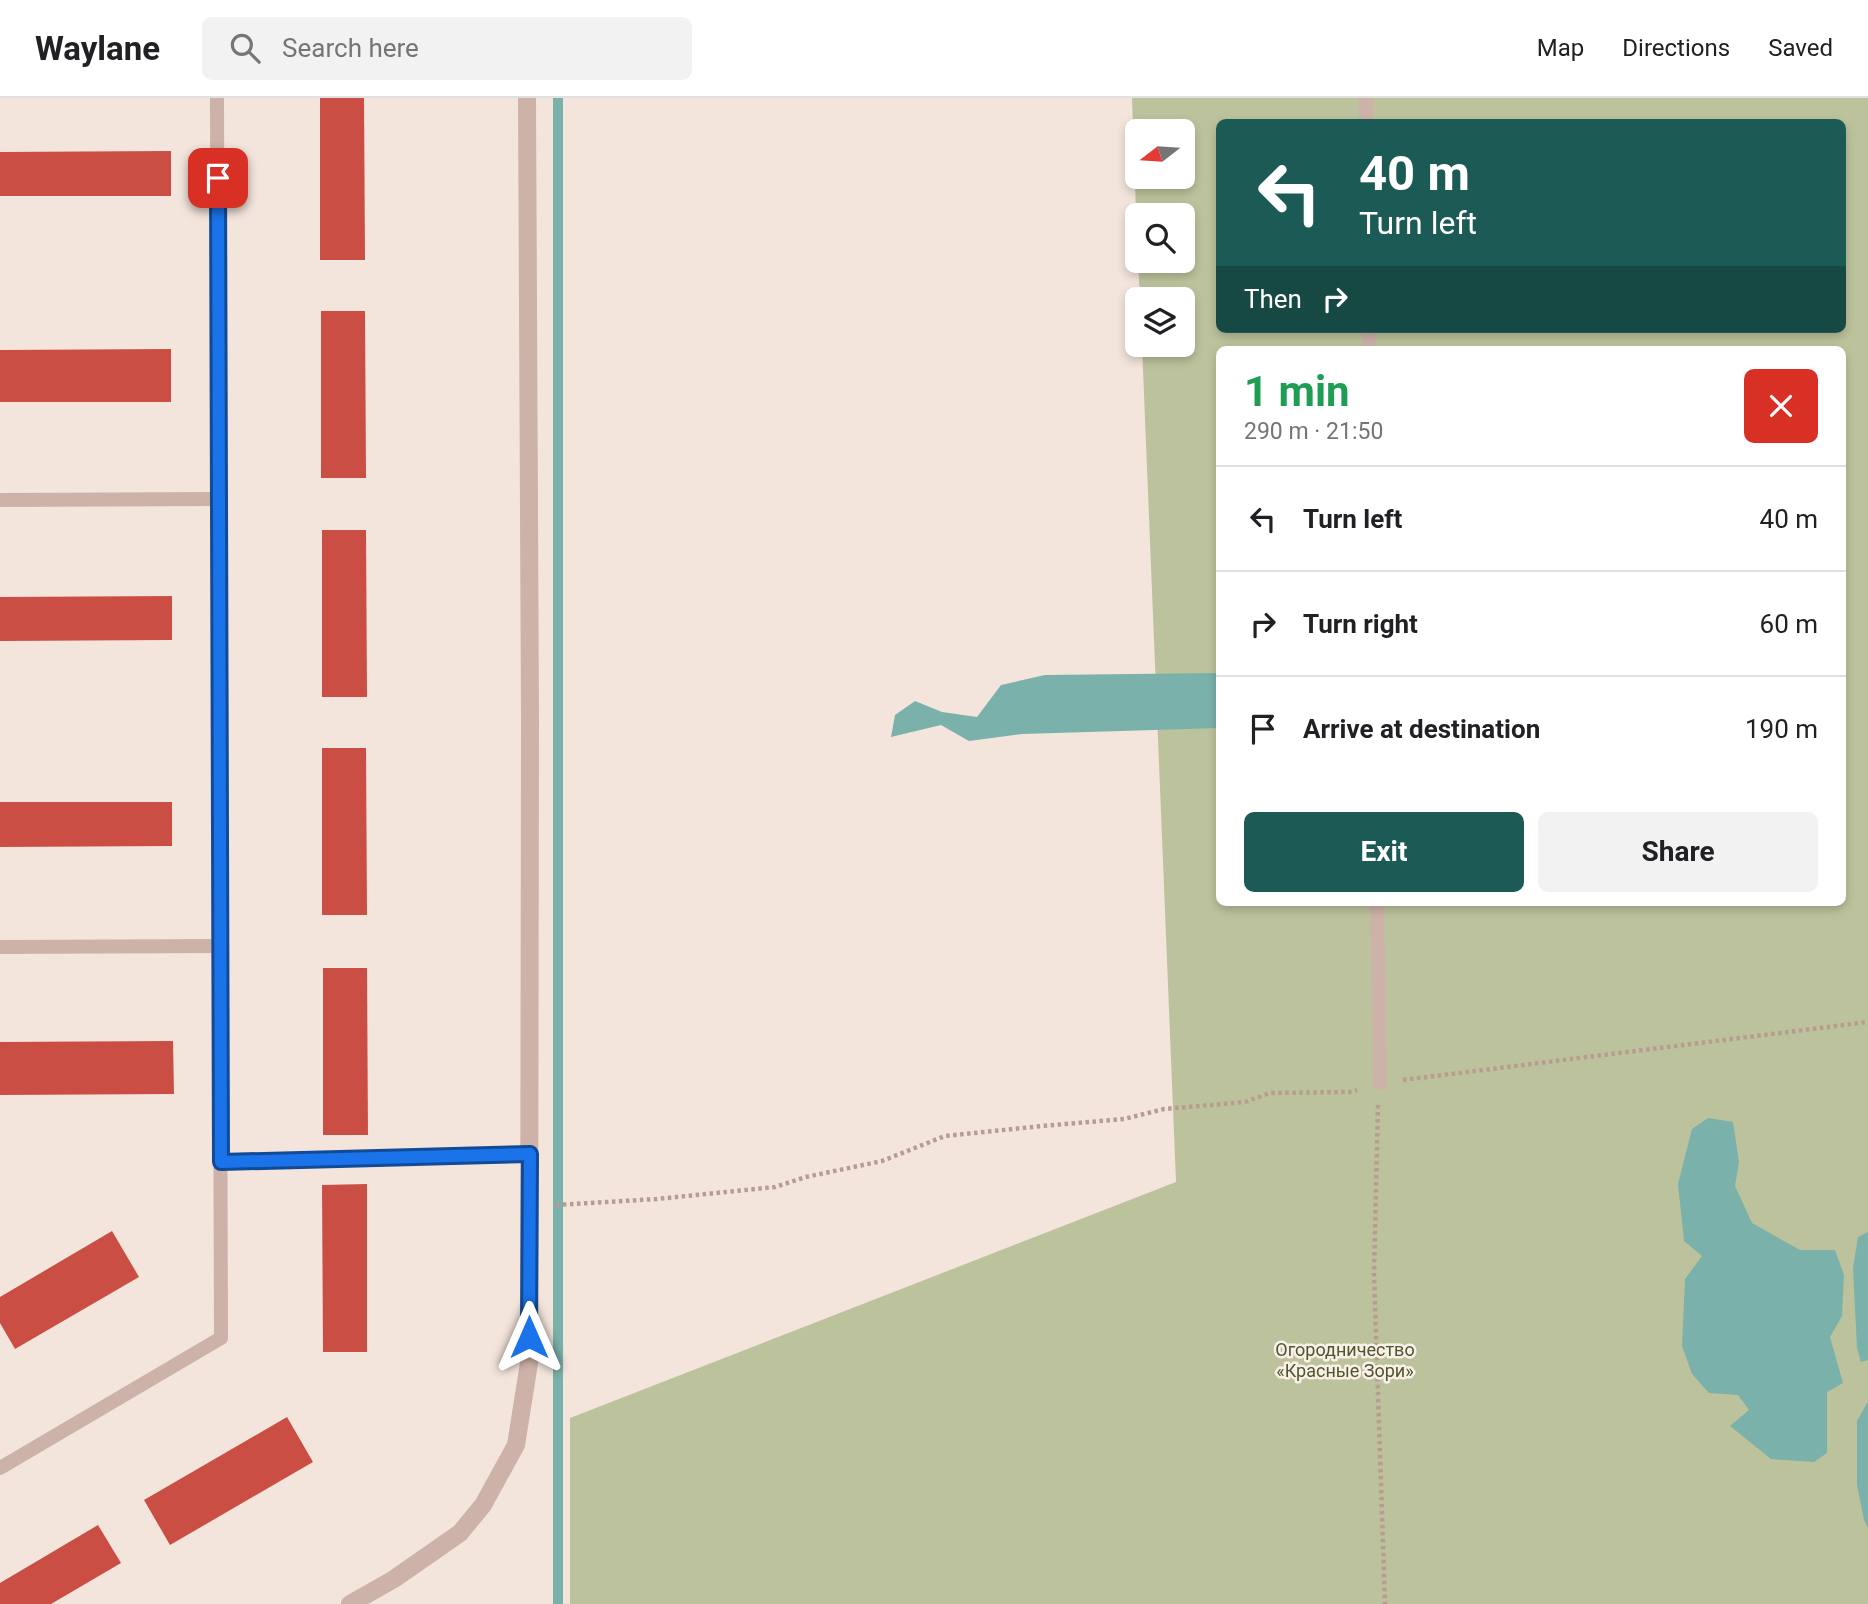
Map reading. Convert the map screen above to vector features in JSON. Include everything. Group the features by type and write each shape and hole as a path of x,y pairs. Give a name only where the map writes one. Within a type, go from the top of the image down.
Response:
{"street":[{"path":"350,1604 394,1579 460,1533 483,1505 516,1445 528,1363 530,1154 527,98"}],"lane":[{"path":"0,1468 221,1338 217,98"},
{"path":"1366,98 1366,119"},
{"path":"0,500 219,499"},
{"path":"1377,906 1380,1083"},
{"path":"0,947 220,946"},
{"path":"221,1162 530,1154"}],"path":[{"path":"572,1204 657,1199 775,1187 806,1177 882,1161 945,1136 1124,1119 1164,1109 1245,1102 1270,1093 1350,1092 1380,1083 1868,1022"},
{"path":"1380,1083 1374,1275 1385,1604"}],"green space":[{"name":"Огородничество «Красные Зори»","path":"1132,98 1868,98 1868,1604 570,1604 570,1418 1176,1182 1142,357 1195,357 1195,287 1139,287 1139,273 1195,273 1195,203 1136,203 1135,189 1195,189 1195,119 1133,119"}],"water":[{"path":"1216,673 1216,728 1022,734 969,741 941,725 891,737 895,715 915,701 942,712 977,717 1001,685 1045,675"},
{"path":"1708,1118 1733,1122 1739,1162 1735,1186 1752,1223 1800,1250 1835,1250 1844,1275 1842,1316 1830,1337 1843,1383 1827,1392 1827,1453 1814,1462 1771,1459 1730,1426 1749,1410 1738,1395 1709,1393 1692,1374 1682,1346 1685,1279 1702,1256 1684,1241 1678,1184 1692,1129"},
{"path":"1868,1232 1868,1360 1861,1362 1857,1348 1853,1268 1858,1237"},
{"path":"1867,1403 1868,1528 1857,1485 1857,1421"}],"building":[{"path":"320,98 364,98 365,260 320,260"},
{"path":"171,151 171,196 0,196 0,152"},
{"path":"321,311 365,311 366,478 321,478"},
{"path":"171,349 171,402 0,402 0,350"},
{"path":"322,530 366,530 367,697 322,697"},
{"path":"172,596 172,640 0,641 0,597"},
{"path":"322,748 366,748 367,915 322,915"},
{"path":"0,802 172,802 172,846 0,847"},
{"path":"323,968 367,968 368,1135 323,1135"},
{"path":"173,1041 174,1094 0,1095 0,1042"},
{"path":"367,1184 367,1352 323,1352 322,1185"},
{"path":"112,1231 139,1277 15,1349 0,1323 0,1297"},
{"path":"287,1417 313,1462 170,1545 144,1500"},
{"path":"98,1525 121,1563 51,1604 0,1604 0,1583"}],"waterway":[{"path":"558,98 558,1604"}],"route":[{"path":"218,178 221,1162 530,1154 529,1337"}]}
